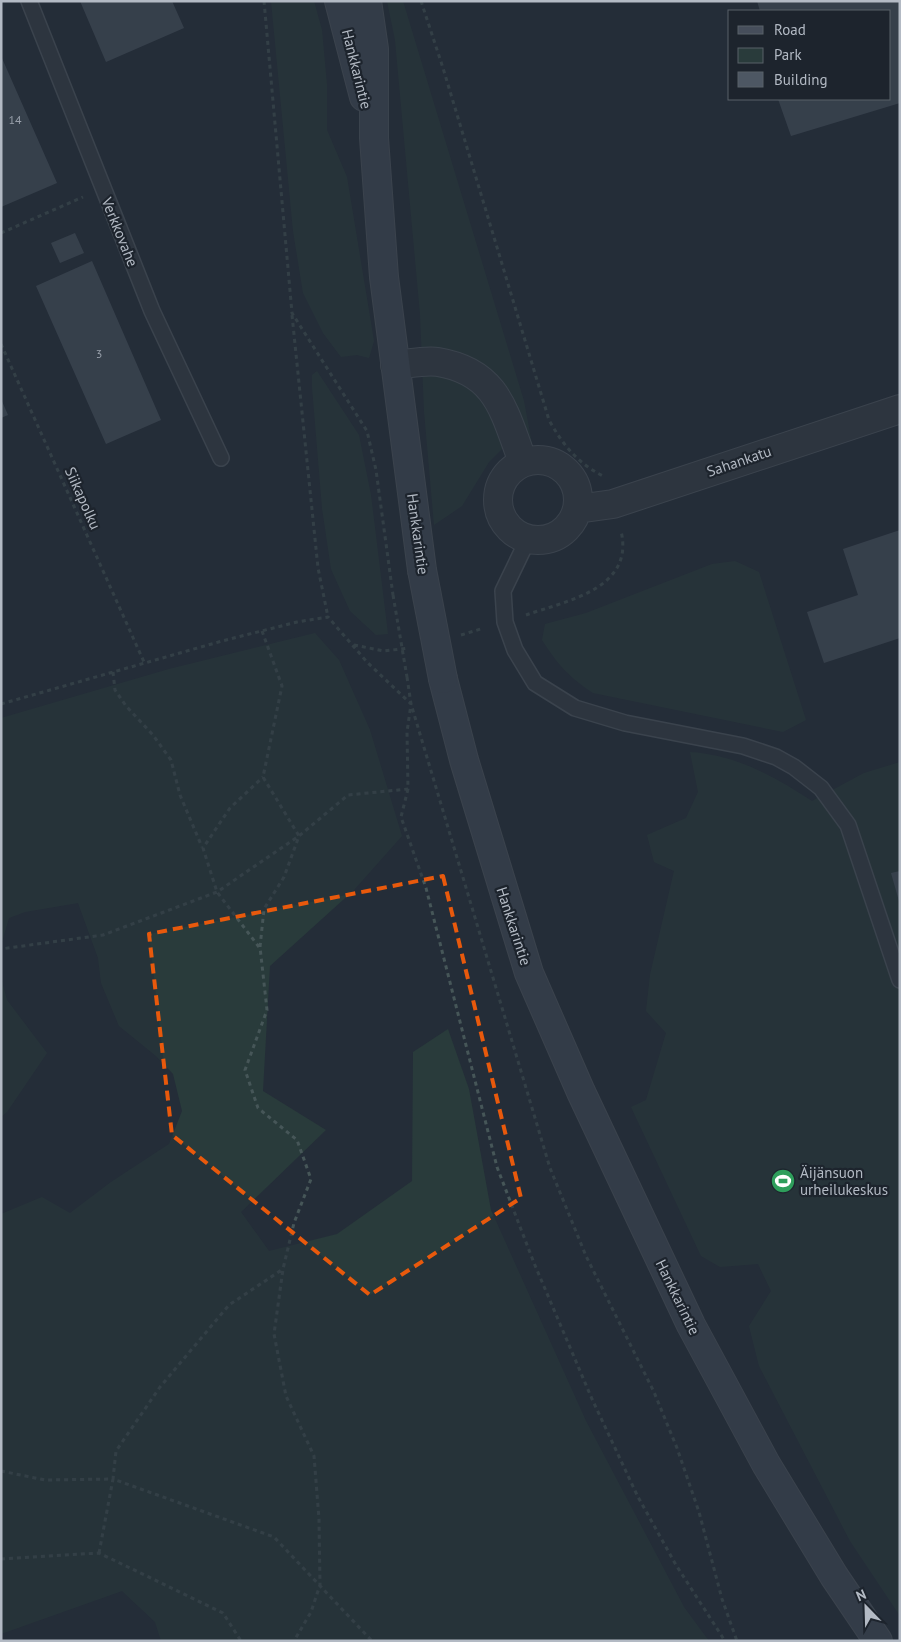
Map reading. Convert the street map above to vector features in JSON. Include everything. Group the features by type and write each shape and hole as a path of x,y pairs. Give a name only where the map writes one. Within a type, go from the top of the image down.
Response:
{"main road":[{"name":"Hankkarintie","path":"339,1 374,138"},
{"name":"Hankkarintie","path":"367,1 374,49 374,138 384,278 422,570 443,679 464,760 526,965 581,1092 691,1326 766,1464 834,1576 878,1641"}],"street":[{"path":"396,365 436,361 473,372 500,400 523,462"},
{"name":"Sahankatu","path":"578,510 613,504 900,409"},
{"path":"536,459 548,460 565,470 576,484 579,497 578,510 572,521 559,534 541,540 528,539 517,534 507,526 501,515 498,503 499,490 504,478 512,469 523,462 536,459"}],"lane":[{"name":"Verkkovahe","path":"29,1 152,311 221,458"},
{"path":"528,539 503,591 508,629 515,650 535,683 575,708 625,723 743,746 794,766 821,788 848,826 900,980"}],"path":[{"path":"264,1 292,314 318,568 328,617 367,662 412,704"},
{"path":"421,1 444,68 549,420 562,443 582,464 604,477 614,474"},
{"path":"1,233 102,189"},
{"path":"292,314 367,431 376,470 393,595 412,704 550,1168 586,1256 654,1392 699,1512 722,1599 737,1641"},
{"name":"Siikapolku","path":"1,344 144,662"},
{"path":"1,704 144,662 296,622 328,617"},
{"path":"202,848 230,808 263,777 282,686 262,631"},
{"path":"113,672 115,690 126,706 153,735 171,760 180,794 202,848 217,892 260,947"},
{"path":"412,704 407,732 408,789 402,817 426,888 497,1168 534,1262 592,1399 638,1497 676,1565 725,1641"},
{"path":"263,777 299,836"},
{"path":"1,949 103,935 217,892 299,836 348,795 408,789"},
{"path":"294,1641 311,1612 320,1585 319,1519 314,1456 286,1396 274,1334 283,1268 294,1223 311,1179 298,1140 258,1108 245,1070 267,1010 260,947 264,909 284,877 299,836"},
{"path":"99,1554 113,1479 116,1451 160,1387 229,1306 283,1268"},
{"path":"1,1471 45,1480 113,1479 274,1537 372,1641"},
{"path":"1,1558 99,1554 223,1613 241,1641"}],"highlighted area":[{"path":"443,876 521,1198 370,1295 172,1135 149,934"}],"green space":[{"path":"271,1 314,1 322,30 327,85 327,130 347,177 374,341 369,358 357,355 341,357 323,333 303,293 293,231"},
{"path":"387,1 403,1 524,401 533,449 510,441 489,462 462,506 434,525 424,411 420,314 395,40"},
{"path":"317,371 359,435 371,495 388,634 376,635 350,611 331,569 322,508 312,387 312,375"},
{"path":"735,561 759,572 806,720 783,732 593,693 564,670 542,640 545,624 586,613 712,564"},
{"path":"315,633 339,660 370,730 402,836 354,890 270,966 263,1091 326,1130 241,1212 269,1251 337,1234 412,1181 413,1052 448,1029 469,1089 491,1210 586,1421 684,1607 709,1641 161,1641 155,1622 122,1591 1,1634 1,1214 42,1197 70,1213 111,1182 169,1144 182,1111 173,1074 156,1056 119,1026 101,983 98,958 78,903 25,912 9,918 1,945 1,718 169,669"},
{"name":"Äijänsuon urheilukeskus","path":"690,752 723,757 754,768 812,801 864,773 900,762 900,1616 850,1541 759,1366 749,1326 771,1291 758,1264 720,1267 701,1256 631,1107 646,1100 666,1033 646,1011 650,975 674,871 654,862 647,835 686,818 698,792"},
{"path":"1,978 7,1000 47,1053 7,1112 1,1117"}],"building":[{"path":"80,1 172,1 184,28 106,62"},
{"path":"757,1 900,1 900,103 791,136 778,100 891,100 891,10 760,10"},
{"path":"1,56 57,183 1,207"},
{"path":"75,233 84,253 60,263 51,243"},
{"path":"92,261 161,420 106,444 36,286"},
{"path":"1,399 8,415 1,418"},
{"path":"900,530 900,638 824,663 807,612 858,595 843,549"},
{"path":"900,871 900,901 899,901 891,873"}],"place":[{"name":"Äijänsuon urheilukeskus","path":"783,1181"}]}
